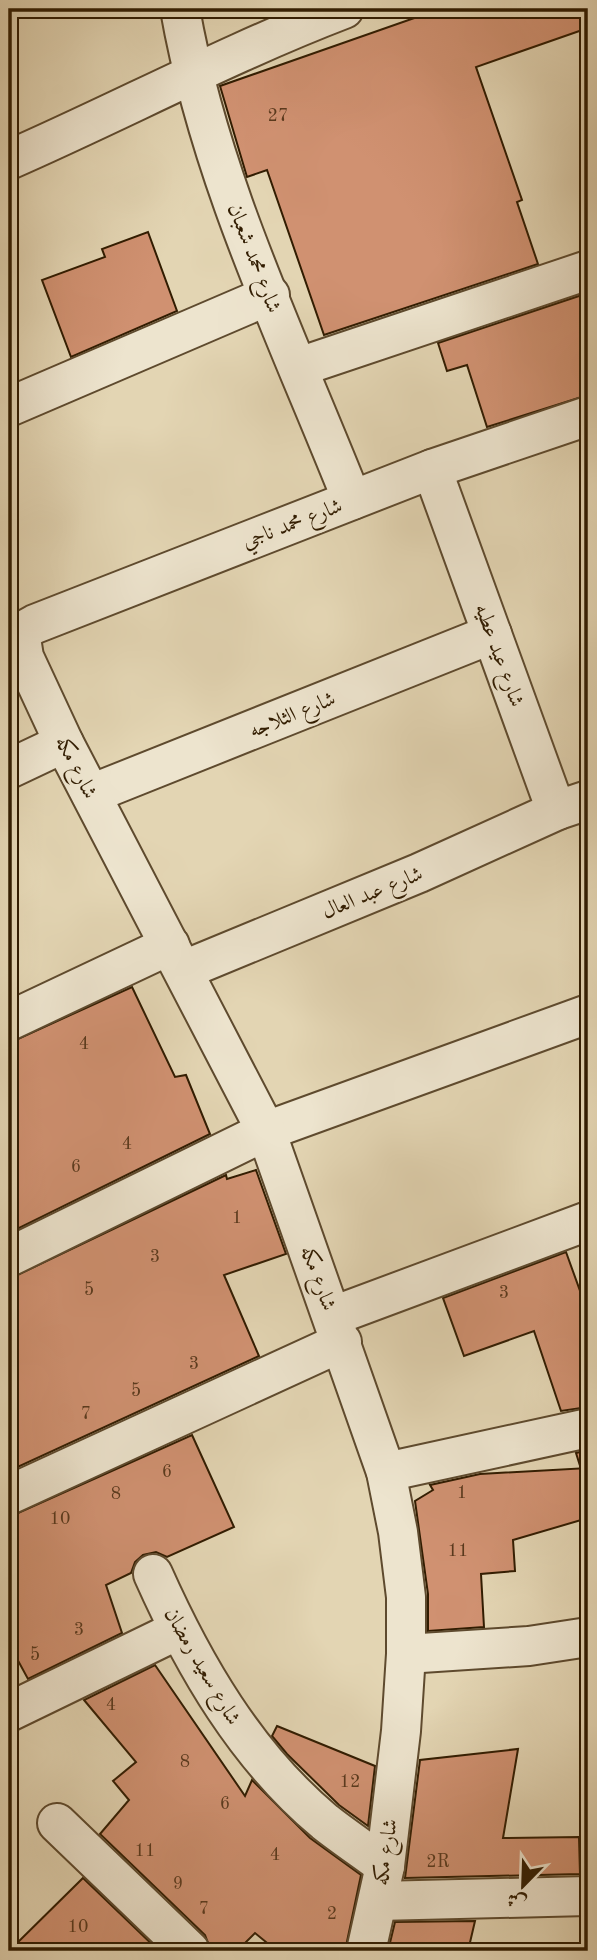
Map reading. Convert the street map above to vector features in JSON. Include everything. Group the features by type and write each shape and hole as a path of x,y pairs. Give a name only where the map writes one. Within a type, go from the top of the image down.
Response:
{"street":[{"name":"شارع محمد شعبان","path":"180,9 191,74 213,149 352,500"},
{"path":"9,160 98,121 191,74 344,9"},
{"path":"299,367 588,270"},
{"path":"9,407 270,295"},
{"name":"شارع محمد ناجي","path":"24,657 21,638 26,629 35,624 432,469 588,416"},
{"name":"شارع عيد عطيه","path":"432,469 492,634 573,805"},
{"name":"شارع الثلاجه","path":"91,794 492,634"},
{"name":"شارع مكه","path":"24,657 64,743 266,1131 386,1472 398,1532 406,1597 406,1654 401,1731 381,1883 366,1951"},
{"path":"9,769 64,743"},
{"name":"شارع عبد العال","path":"9,1021 177,957 419,873 573,805"},
{"path":"9,1257 266,1131 588,1014"},
{"path":"9,1495 337,1329 588,1221"},
{"path":"386,1472 588,1428"},
{"name":"شارع سعيد رمضان","path":"153,1574 178,1630 223,1708 270,1768 381,1883"},
{"path":"9,1712 178,1630"},
{"path":"406,1654 529,1646 588,1637"},
{"path":"57,1823 190,1951"},
{"path":"381,1883 588,1896"}],"building":[{"path":"440,9 588,9 588,28 476,67 522,200 517,202 538,264 324,335 267,170 247,177 220,86"},
{"path":"148,232 177,311 71,357 42,280 105,257 102,249"},
{"path":"588,293 588,395 487,427 467,365 447,371 438,343"},
{"path":"132,987 175,1077 186,1075 210,1134 9,1233 9,1043"},
{"path":"256,1170 286,1254 224,1275 259,1356 9,1471 9,1279 226,1175 227,1179"},
{"path":"566,1252 588,1313 588,1407 561,1411 534,1331 464,1356 443,1298"},
{"path":"192,1435 234,1527 167,1557 156,1552 143,1555 135,1562 131,1573 106,1585 122,1633 28,1679 9,1644 9,1517"},
{"path":"588,1450 588,1468 581,1469 576,1453"},
{"path":"588,1468 588,1518 513,1540 515,1571 481,1574 484,1627 428,1631 428,1594 415,1501 433,1490 430,1485 480,1474"},
{"path":"155,1665 245,1796 252,1780 310,1838 361,1875 345,1951 277,1951 255,1933 237,1951 211,1951 205,1935 100,1834 129,1800 113,1781 136,1762 84,1700"},
{"path":"277,1726 375,1766 368,1826 339,1805 287,1754 272,1736"},
{"path":"518,1749 503,1838 579,1837 580,1874 405,1878 420,1760"},
{"path":"83,1878 159,1951 9,1951"},
{"path":"475,1921 468,1951 388,1951 395,1922"}]}
